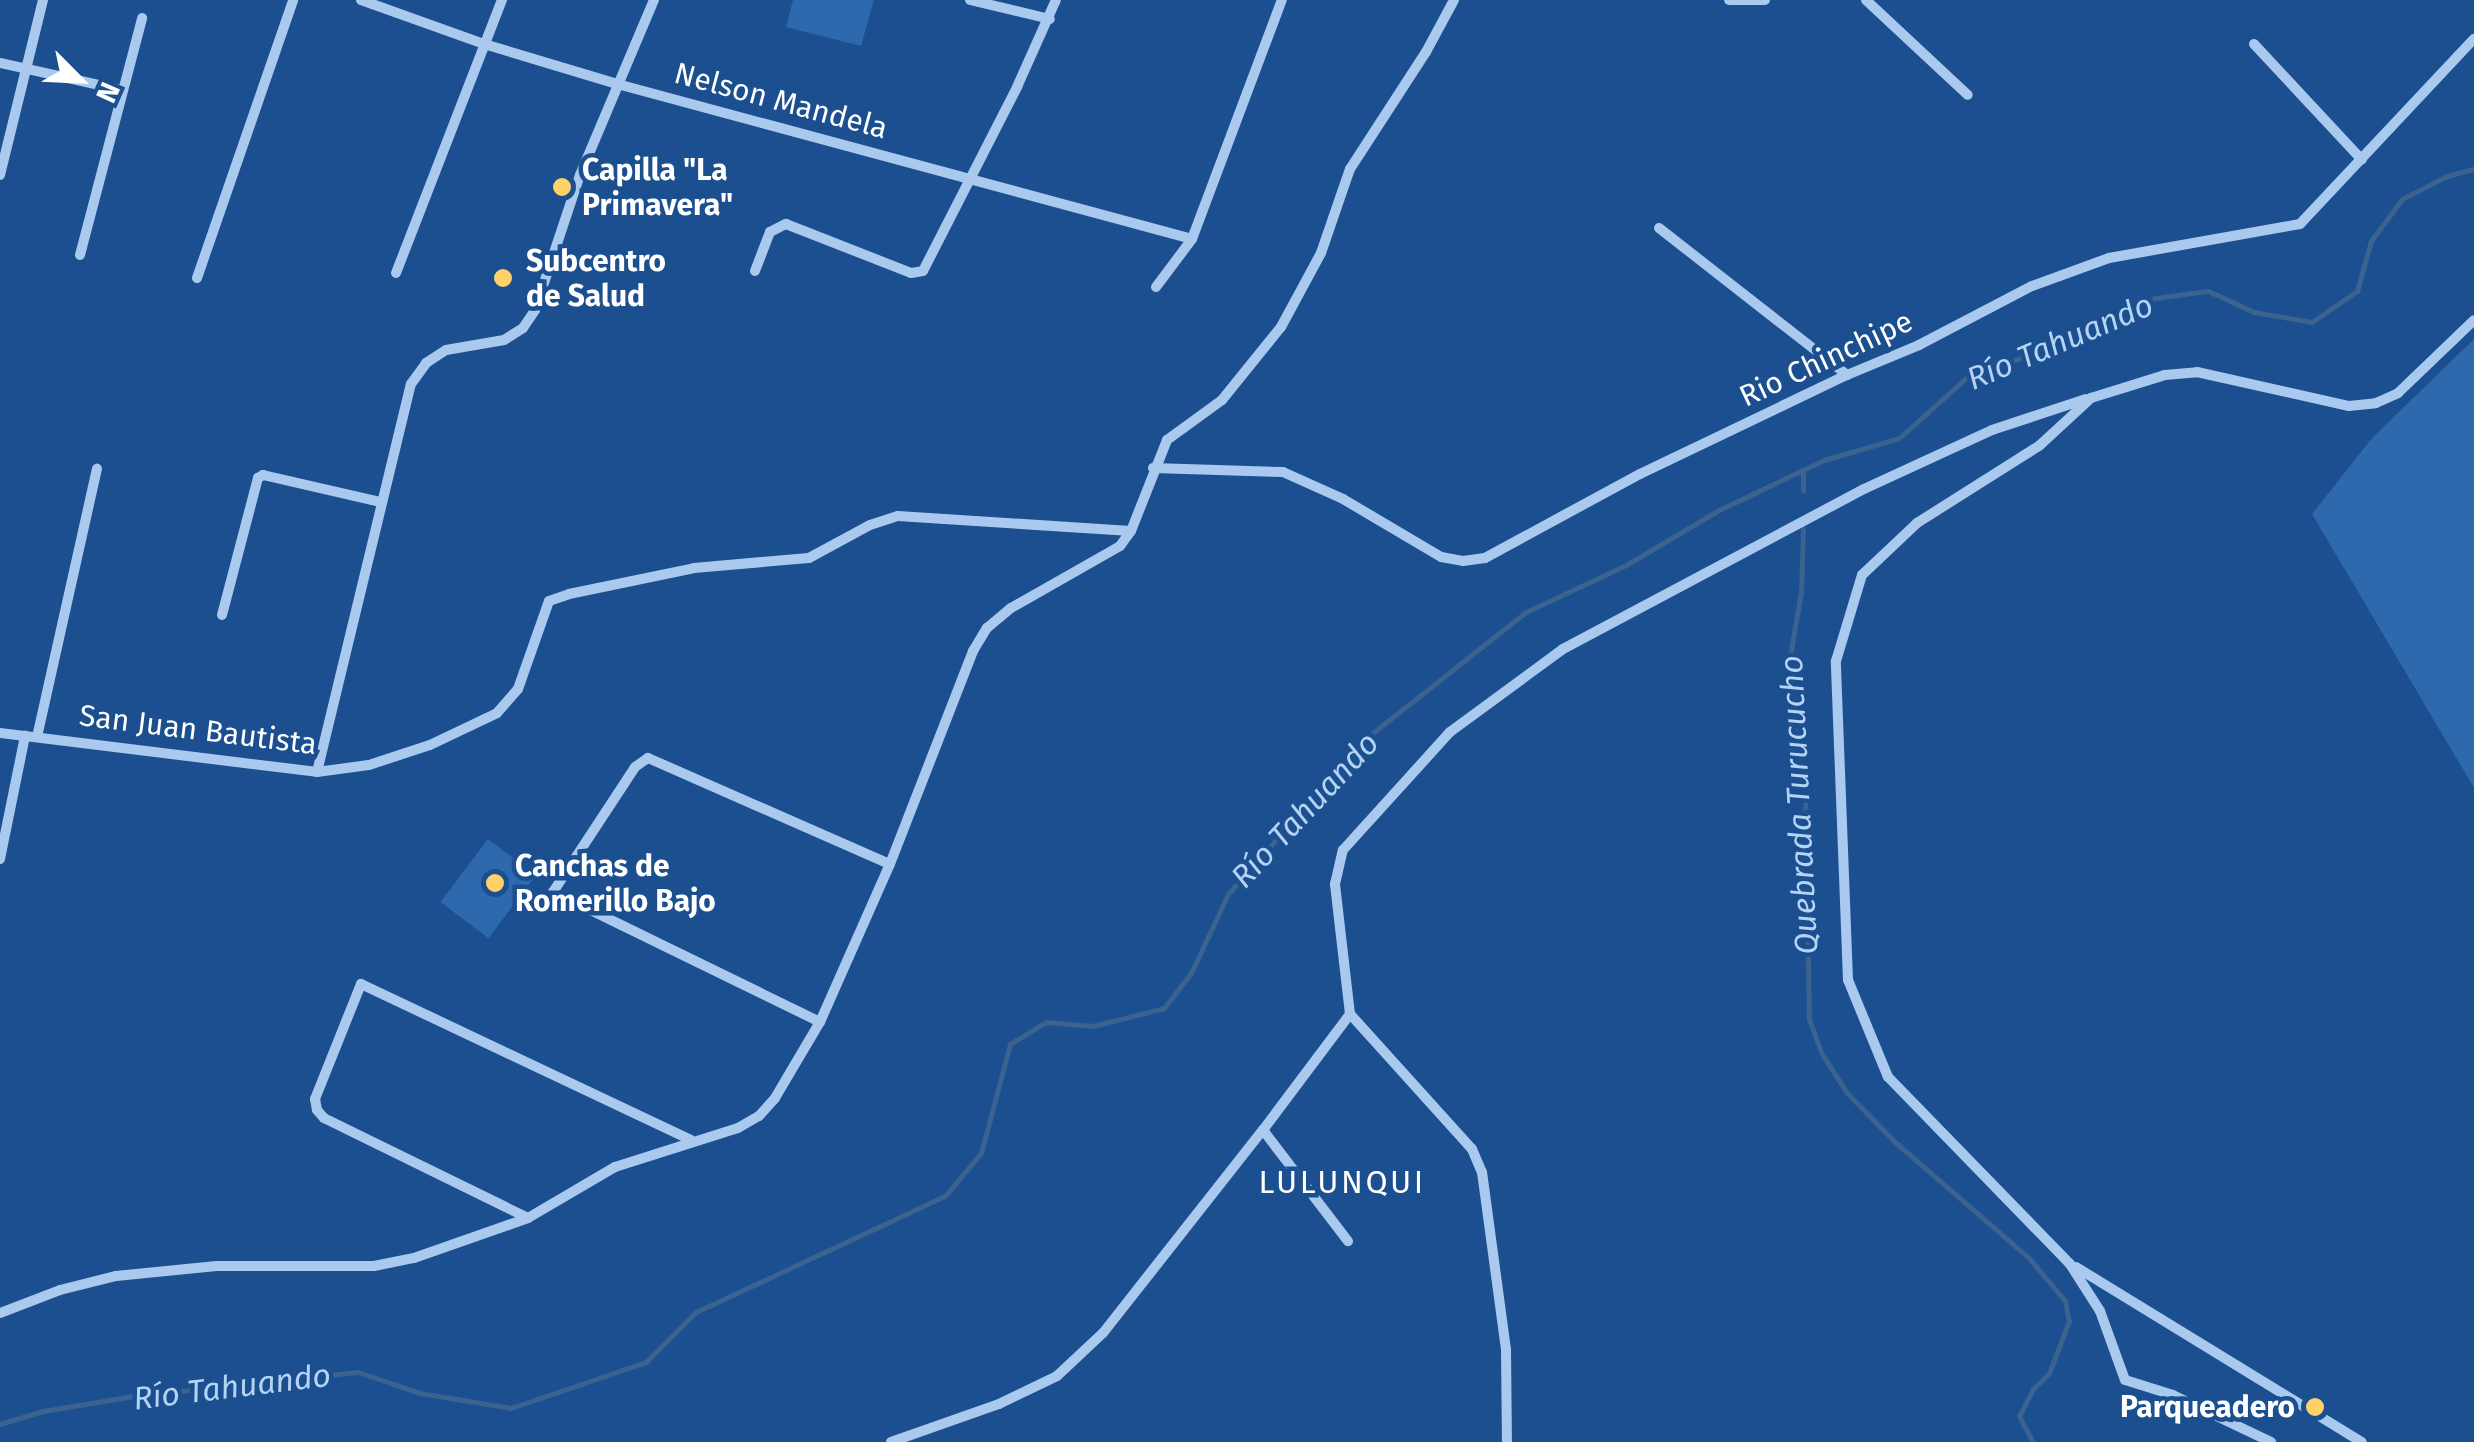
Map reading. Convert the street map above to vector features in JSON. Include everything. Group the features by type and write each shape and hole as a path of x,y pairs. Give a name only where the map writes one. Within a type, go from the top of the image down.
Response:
{"street":[{"path":"0,175 44,0"},
{"path":"197,278 293,0"},
{"name":"Nelson Mandela","path":"361,0 484,44 621,85 1192,239"},
{"path":"396,274 502,0"},
{"path":"318,772 410,384 426,362 446,350 504,340 523,328 535,310 580,175 654,0"},
{"path":"970,0 1050,19"},
{"path":"755,271 770,232 786,224 911,272 923,272 1056,0"},
{"path":"1156,287 1192,239 1282,0"},
{"path":"0,1313 60,1290 116,1276 216,1266 374,1266 414,1258 528,1218 615,1167 738,1128 759,1116 776,1098 820,1022 890,864 935,742 987,628 1011,608 1120,546 1131,530 1153,468 1168,440 1222,400 1280,327 1321,254 1350,170 1426,52 1454,0"},
{"path":"1729,0 1765,0"},
{"path":"1866,0 1968,95"},
{"path":"80,256 142,18"},
{"name":"Rio Chinchipe","path":"1153,468 1254,469 1306,479 1441,557 1462,561 1485,558 1640,474 1847,375 1918,346 2032,286 2109,258 2300,224 2474,39"},
{"path":"2254,44 2362,160"},
{"path":"0,62 122,90"},
{"path":"1659,228 1847,375"},
{"path":"1507,1442 1506,1350 1482,1172 1472,1149 1350,1014 1336,867 1343,850 1450,732 1563,649 1864,489 1992,430 2165,375 2197,372 2349,406 2376,403 2398,393 2474,320"},
{"path":"2092,398 2040,446 1917,523 1862,575 1836,661 1848,980 1888,1077 2070,1264 2100,1312 2126,1380 2173,1395 2271,1442"},
{"path":"37,737 97,469"},
{"path":"222,615 258,478 264,475 381,502"},
{"name":"San Juan Bautista","path":"0,732 318,772 369,765 430,745 497,713 518,689 549,601 568,594 694,568 809,558 870,525 898,516 1131,530"},
{"path":"0,859 24,736"},
{"path":"820,1022 554,892 635,767 648,758 890,864"},
{"path":"528,1218 324,1118 317,1110 315,1100 362,984 691,1140"},
{"path":"891,1442 999,1404 1057,1376 1102,1334 1350,1014"},
{"path":"1263,1130 1348,1242"},
{"path":"2070,1264 2362,1442"}],"shaded area":[{"path":"793,0 874,0 861,46 786,27"},
{"path":"2474,339 2474,788 2312,514 2372,438"},
{"name":"Canchas de Romerillo Bajo","path":"488,839 536,875 488,938 440,902"}],"waterway":[{"name":"Río Tahuando","path":"0,1424 43,1411 134,1396 358,1372 420,1393 511,1408 646,1362 696,1312 945,1196 981,1153 1010,1044 1046,1022 1093,1026 1164,1008 1191,973 1228,894 1365,739 1526,612 1626,565 1719,510 1824,460 1899,438 1965,379 2096,329 2155,298 2208,291 2254,312 2312,322 2357,291 2371,241 2402,199 2447,176 2474,169"},
{"path":"1803,470 1803,491"},
{"name":"Quebrada Turucucho","path":"1803,529 1801,592 1787,673 1805,791 1809,1019 1822,1054 1847,1093 1895,1142 2029,1258 2065,1301 2069,1321 2049,1373 2033,1389 2019,1416 2033,1442"}],"place":[{"name":"Capilla \"La Primavera\"","path":"562,187"},
{"name":"Subcentro de Salud","path":"503,278"},
{"name":"Canchas de Romerillo Bajo","path":"495,883"},
{"name":"Parqueadero","path":"2315,1407"}],"district":[{"name":"LULUNQUI","path":"1342,1182"}]}
